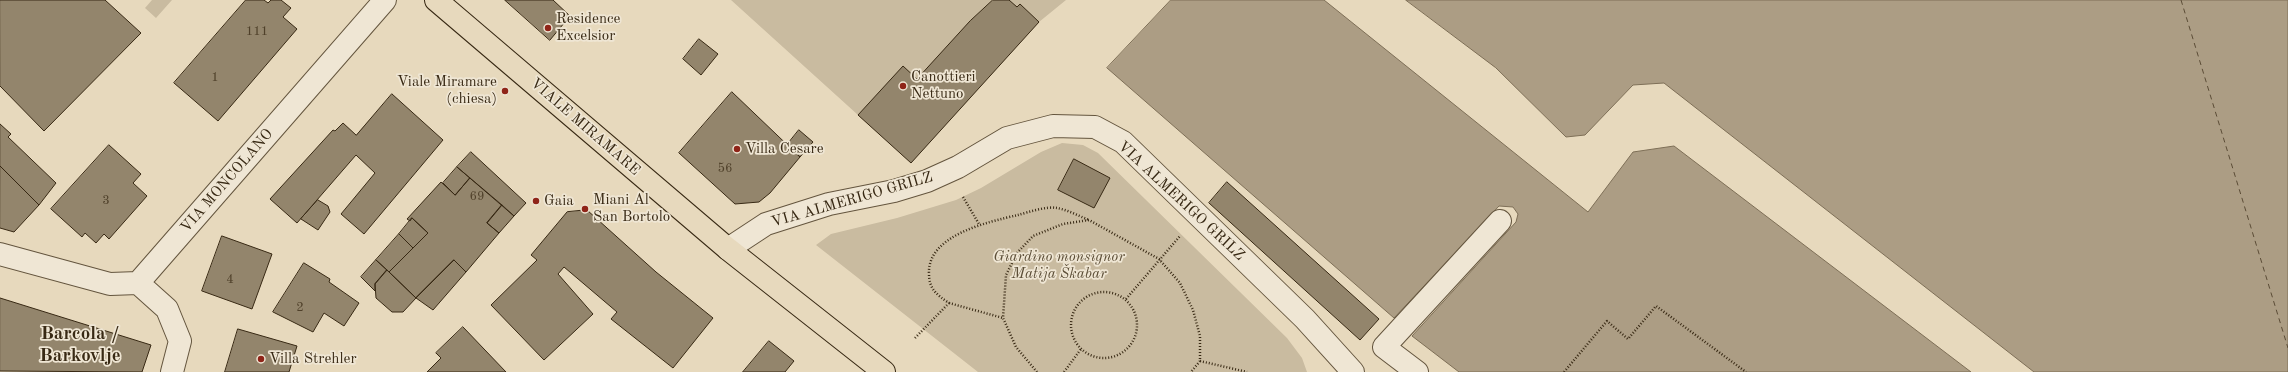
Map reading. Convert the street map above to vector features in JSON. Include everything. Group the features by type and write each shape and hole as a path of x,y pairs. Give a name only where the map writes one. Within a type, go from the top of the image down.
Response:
{"main road":[{"name":"VIALE MIRAMARE","path":"436,0 728,249 884,372"}],"street":[{"name":"VIA MONCOLANO","path":"138,283 385,0"},
{"name":"VIA ALMERIGO GRILZ","path":"728,249 766,224 829,204 894,191 927,181 958,167 1007,138 1053,126 1095,127 1123,142 1305,319 1354,372"},
{"path":"1417,372 1384,346 1500,221"},
{"path":"0,254 110,284 138,283 167,309 180,341 172,372"}],"path":[{"path":"961,192 979,224"},
{"path":"1003,318 948,303 936,294 929,280 928,263 935,251 945,243 979,224 1056,208 1089,220 1159,259 1180,284 1193,310 1200,336 1200,361 1191,372"},
{"path":"1037,372 1016,347 1003,318 1006,275 1017,253 1033,236 1063,224 1089,220"},
{"path":"1126,299 1185,230"},
{"path":"1105,292 1116,294 1126,299 1133,307 1137,322 1135,338 1129,347 1121,353 1106,357 1090,355 1081,349 1075,339 1072,329 1072,317 1076,307 1084,299 1094,293 1105,292"},
{"path":"915,338 948,303"},
{"path":"1564,372 1607,321 1628,339 1656,306 1746,372"},
{"path":"1064,372 1081,349"},
{"path":"1200,361 1247,372"}],"green space":[{"path":"152,0 172,0 156,18 145,8"},
{"name":"Canottieri Nettuno","path":"731,0 1066,0 1039,22 911,163"},
{"name":"Giardino monsignor Matija Škabar","path":"1062,143 1083,145 1098,153 1287,338 1302,358 1307,372 978,372 816,245 831,234 897,218 956,200 981,188 1041,152"}],"shaded area":[{"path":"1171,0 1324,0 1588,212 1633,152 1674,146 1971,372 1459,372 1412,336 1516,222 1518,214 1513,207 1499,206 1394,318 1107,68"},
{"path":"1406,0 2288,0 2288,372 2034,372 1664,83 1633,85 1585,135 1566,137 1496,68"}],"building":[{"path":"0,0 105,0 141,33 44,131 0,86"},
{"path":"246,0 264,0 268,3 271,0 281,0 291,8 283,17 297,29 218,121 174,83"},
{"name":"Residence Excelsior","path":"505,0 553,0 570,16 550,40"},
{"path":"993,0 1009,0 1017,7 1020,4 1039,22 911,163 858,115 903,66 917,79 970,21"},
{"path":"699,39 718,54 701,75 683,59"},
{"name":"Villa Cesare","path":"732,92 800,157 770,193 759,202 735,204 679,153"},
{"path":"392,94 443,140 364,234 341,214 375,173 356,155 297,223 270,199 333,130 335,131 343,123 356,135"},
{"path":"0,124 11,134 8,137 56,183 39,205 0,166"},
{"path":"799,130 813,142 800,157 787,145"},
{"path":"109,145 141,174 133,183 147,196 109,239 104,234 96,243 85,233 82,237 51,209"},
{"path":"471,152 526,203 514,216 457,167"},
{"path":"1074,159 1110,178 1094,208 1058,190"},
{"path":"0,166 39,205 14,232 0,228"},
{"path":"457,167 470,178 455,195 443,183"},
{"path":"470,178 502,205 487,223 499,233 466,272 454,260 416,298 389,272 428,233 412,218 410,221 407,219 441,182 455,195"},
{"path":"1227,182 1379,319 1360,340 1209,203"},
{"path":"318,200 328,206 330,212 318,230 301,219"},
{"path":"502,205 514,216 499,233 487,223"},
{"path":"587,210 656,272 713,318 673,368 611,319 617,312 564,267 558,274 593,314 544,360 491,305 537,260 531,255 567,212"},
{"path":"412,218 428,233 413,248 399,234"},
{"path":"399,234 413,248 389,272 376,260"},
{"path":"222,236 272,254 252,309 202,291"},
{"path":"376,260 387,270 375,284 375,291 361,277"},
{"path":"454,260 466,272 433,310 416,298"},
{"path":"304,263 330,279 329,282 359,303 344,326 324,313 313,332 273,312"},
{"path":"387,270 416,298 403,312 392,312 376,298 375,284"},
{"path":"0,298 151,345 142,372 0,371"},
{"path":"463,327 506,372 427,372 441,358 436,353"},
{"name":"Villa Strehler","path":"238,329 297,346 289,372 225,372"},
{"path":"769,341 794,361 785,372 743,372"}],"ferry route":[{"path":"2181,0 2288,348"}],"place":[{"name":"Residence Excelsior","path":"548,28"},
{"name":"Canottieri Nettuno","path":"903,86"},
{"name":"Viale Miramare (chiesa)","path":"505,91"},
{"name":"Villa Cesare","path":"737,149"},
{"name":"Gaia","path":"536,201"},
{"name":"Miani Al San Bortolo","path":"585,209"},
{"name":"Villa Strehler","path":"261,359"}],"district":[{"name":"Barcola / Barkovlje","path":"80,345"}]}
